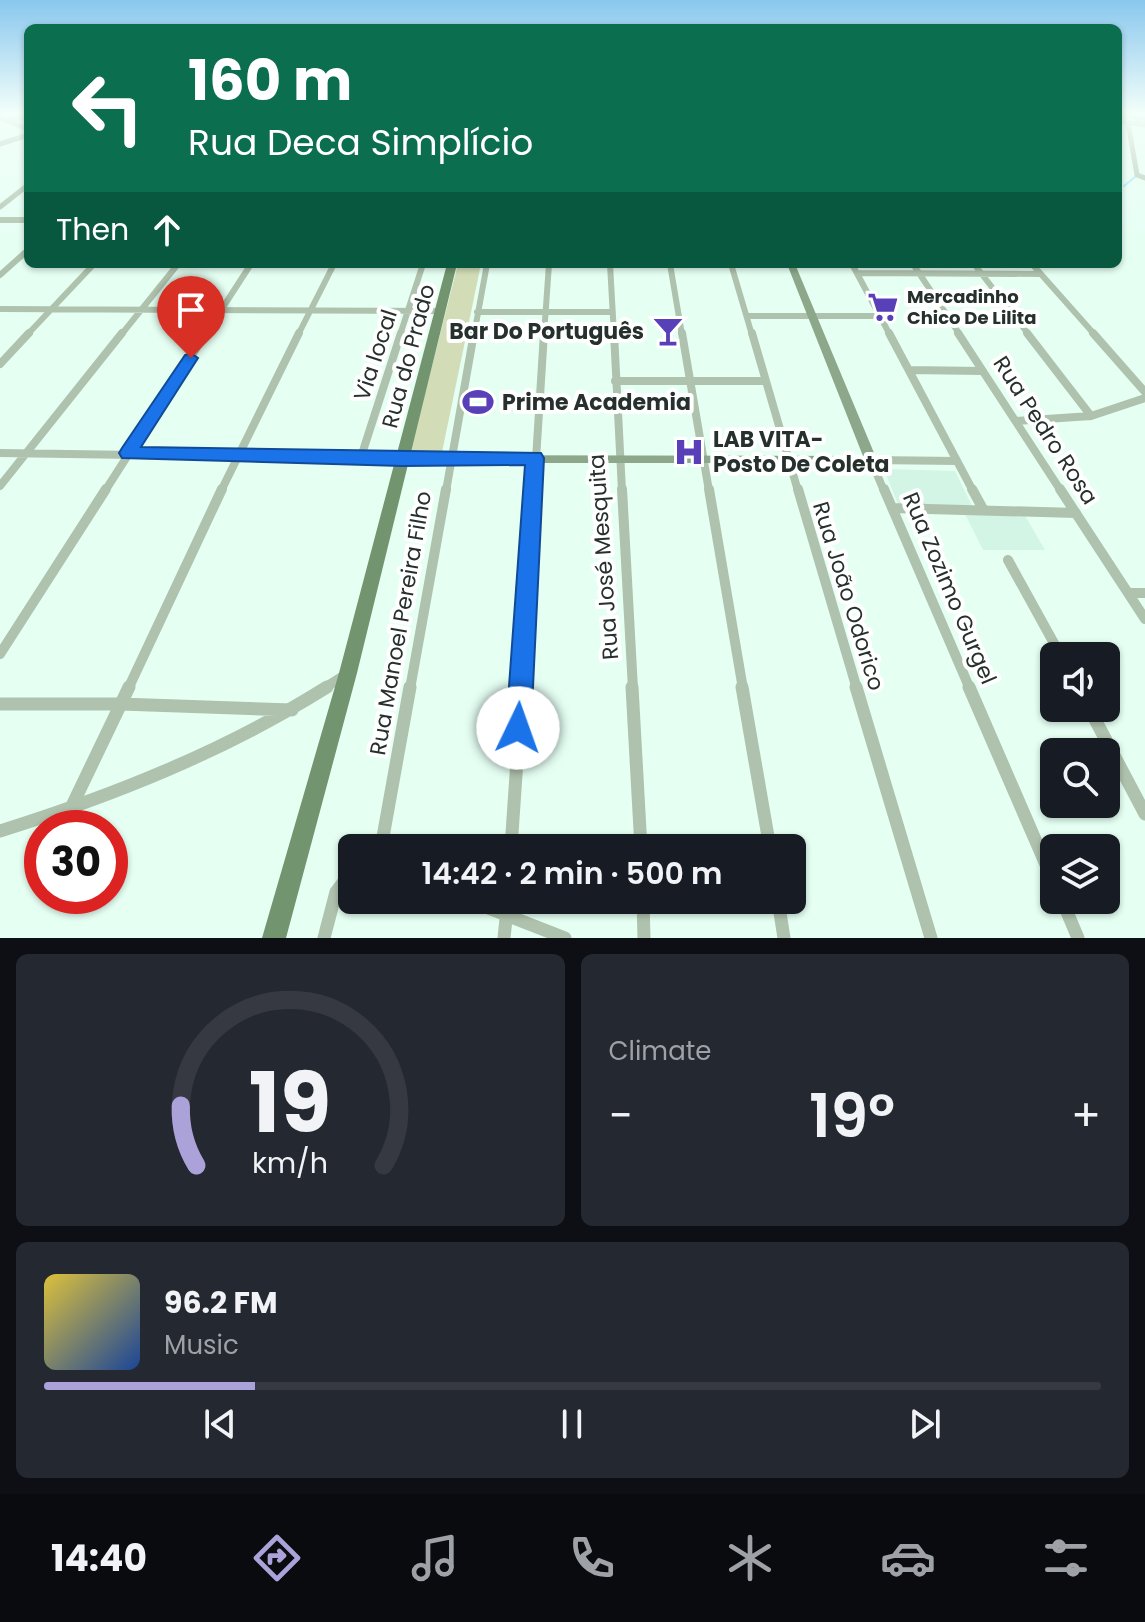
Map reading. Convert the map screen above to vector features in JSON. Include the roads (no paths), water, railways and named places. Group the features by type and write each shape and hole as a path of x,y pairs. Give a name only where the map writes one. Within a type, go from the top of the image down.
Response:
{"main road":[{"name":"Rua do Prado","path":"274,938 348,673 451,268"}],"street":[{"path":"1134,158 1136,172 1145,178"},
{"path":"1136,172 1145,168"},
{"path":"0,207 24,188"},
{"path":"0,220 24,220"},
{"path":"0,275 24,254"},
{"path":"0,364 90,268"},
{"path":"0,486 175,268"},
{"path":"0,654 249,268"},
{"path":"70,810 238,456 332,268"},
{"name":"Via local","path":"361,457 422,268"},
{"name":"Rua Manoel Pereira Filho","path":"383,834 449,459 486,268"},
{"path":"512,834 549,268"},
{"name":"Rua José Mesquita","path":"610,268 640,834"},
{"path":"671,268 768,834"},
{"name":"Rua João Odorico","path":"732,268 931,938"},
{"name":"Rua Zozimo Gurgel","path":"793,268 871,460 1040,851"},
{"path":"854,268 983,509"},
{"name":"Rua Pedro Rosa","path":"916,268 1145,619"},
{"path":"977,268 1091,416"},
{"path":"1036,268 1145,392"},
{"path":"857,273 1041,274"},
{"path":"0,309 441,311"},
{"path":"477,312 612,312"},
{"path":"747,316 881,316"},
{"path":"909,370 982,371"},
{"path":"615,381 765,381"},
{"path":"1016,421 1091,416 1145,398"},
{"path":"0,453 402,459 957,461"},
{"path":"892,508 1076,513"},
{"path":"1008,560 1053,642"},
{"path":"1129,593 1145,593"},
{"path":"70,810 245,737 348,673"},
{"path":"0,704 121,704 292,710"},
{"path":"1096,722 1145,814"},
{"path":"0,831 24,824"},
{"path":"324,938 338,889"},
{"path":"504,938 507,914"},
{"path":"521,914 565,938"},
{"path":"643,914 644,938"},
{"path":"780,914 784,938"},
{"path":"1068,914 1078,938"}],"waterway":[{"path":"1124,186 1135,177"}],"place":[{"name":"Mercadinho Chico De Lilita","path":"883,307"},
{"name":"Bar Do Português","path":"668,331"},
{"name":"Prime Academia","path":"478,402"},
{"name":"LAB VITA- Posto De Coleta","path":"689,452"}]}
